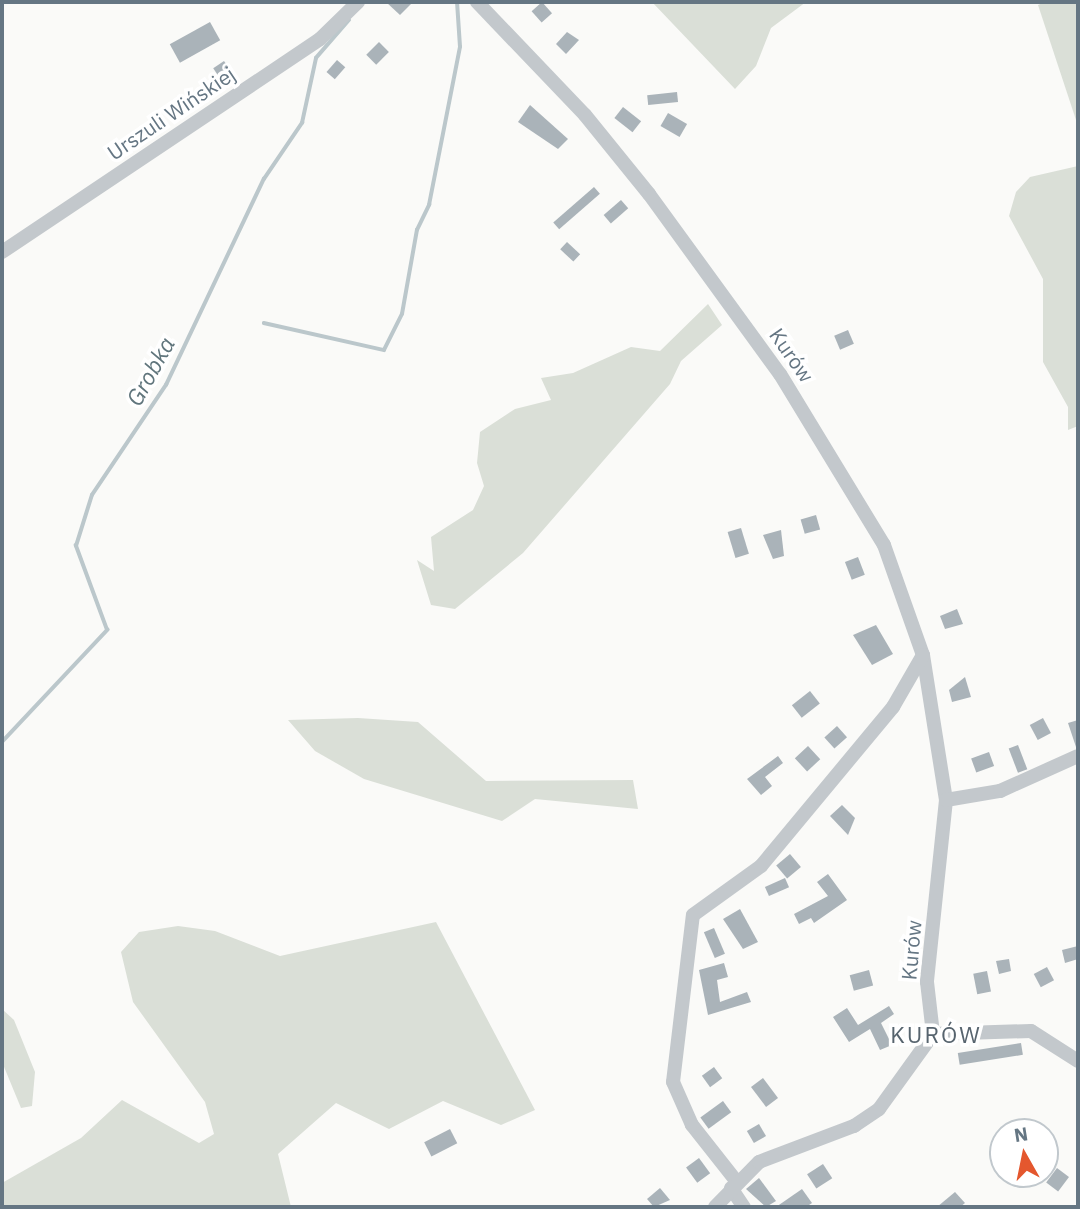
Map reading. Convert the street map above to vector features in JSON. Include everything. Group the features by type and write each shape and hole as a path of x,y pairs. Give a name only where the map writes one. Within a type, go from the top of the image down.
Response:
{"street":[{"name":"Urszuli Wińskiej","path":"2,252 320,39 358,2"},
{"name":"Kurów","path":"477,2 623,159 780,374 877,528 923,655 946,800 927,982 933,1034"},
{"path":"744,1207 734,1185 692,1125 673,1082 693,915 761,866 893,708 916,656 923,655"},
{"path":"946,800 1000,791 1078,755"},
{"path":"715,1207 734,1185 760,1163 854,1126 879,1109 933,1034 1031,1031 1078,1062"}],"shaded area":[{"path":"652,2 806,2 771,28 756,66 735,89"},
{"path":"1045,2 1078,2 1078,126 1038,5"},
{"path":"1078,166 1078,426 1068,430 1068,407 1043,362 1043,279 1009,216 1016,192 1030,177"},
{"path":"708,304 722,325 681,361 670,384 523,553 455,609 431,605 417,560 434,571 431,537 473,510 484,486 477,463 480,432 515,409 551,400 541,378 573,373 631,347 660,351"},
{"path":"358,718 418,722 486,781 633,780 638,809 535,799 502,821 364,779 315,751 288,720"},
{"path":"436,922 535,1110 501,1125 443,1101 389,1129 336,1103 278,1154 291,1207 2,1207 2,1183 81,1138 122,1100 199,1143 214,1134 205,1102 133,1002 121,952 139,932 178,926 215,931 280,956"},
{"path":"2,1009 14,1020 35,1072 32,1106 21,1108 2,1062"}],"building":[{"path":"386,2 413,2 400,15"},
{"path":"542,2 552,13 542,23 532,11"},
{"path":"210,22 220,40 180,63 170,44"},
{"path":"567,32 579,40 566,54 556,44"},
{"path":"379,42 389,52 376,65 366,55"},
{"path":"337,60 345,67 335,79 327,72"},
{"path":"224,61 232,73 221,80 213,68"},
{"path":"677,92 678,102 648,105 647,95"},
{"path":"530,105 568,139 558,149 518,122"},
{"path":"623,107 641,121 633,132 614,118"},
{"path":"668,113 687,124 680,137 660,126"},
{"path":"594,187 600,194 559,229 553,222"},
{"path":"621,200 628,208 611,223 604,215"},
{"path":"567,242 580,254 573,262 560,249"},
{"path":"848,330 854,344 840,350 834,336"},
{"path":"816,515 820,529 805,534 801,519"},
{"path":"741,528 749,554 736,558 728,532"},
{"path":"781,530 784,556 773,559 763,535"},
{"path":"858,557 865,575 852,580 845,562"},
{"path":"957,609 963,624 945,629 940,616"},
{"path":"876,625 893,654 872,665 853,635"},
{"path":"965,677 971,697 952,702 949,690"},
{"path":"810,691 820,704 802,718 792,705"},
{"path":"1043,718 1051,733 1038,740 1030,725"},
{"path":"1078,720 1078,746 1076,747 1068,723"},
{"path":"837,726 847,737 834,749 824,737"},
{"path":"1018,745 1027,769 1018,773 1009,749"},
{"path":"808,746 820,759 807,771 795,758"},
{"path":"989,752 994,766 976,773 971,758"},
{"path":"778,756 783,763 765,777 772,786 761,795 747,779"},
{"path":"842,805 855,818 848,835 830,816"},
{"path":"790,854 801,867 787,879 776,866"},
{"path":"828,874 847,900 814,923 811,918 799,924 794,914 828,896 817,882"},
{"path":"785,878 789,887 769,896 765,887"},
{"path":"740,909 758,942 743,949 723,919"},
{"path":"714,928 725,954 715,958 704,932"},
{"path":"1078,946 1078,959 1065,963 1062,950"},
{"path":"1009,959 1011,971 999,974 996,961"},
{"path":"724,963 728,977 717,980 720,1002 747,992 751,1002 708,1015 699,970"},
{"path":"1047,967 1054,980 1041,987 1034,974"},
{"path":"869,970 873,985 854,991 850,975"},
{"path":"987,971 991,992 977,994 973,974"},
{"path":"889,1006 894,1014 881,1023 892,1045 880,1050 870,1029 849,1042 833,1017 847,1008 858,1025"},
{"path":"1021,1043 1023,1055 960,1065 958,1053"},
{"path":"714,1067 722,1078 710,1087 702,1076"},
{"path":"763,1078 778,1098 766,1107 751,1087"},
{"path":"723,1101 731,1112 709,1129 700,1117"},
{"path":"759,1124 766,1136 754,1143 747,1131"},
{"path":"450,1129 457,1143 431,1156 424,1142"},
{"path":"699,1158 710,1173 697,1183 686,1167"},
{"path":"823,1164 832,1178 816,1189 807,1174"},
{"path":"1059,1170 1069,1177 1058,1191 1054,1188 1059,1188"},
{"path":"759,1178 776,1201 766,1207 746,1189"},
{"path":"660,1188 670,1200 654,1207 647,1199"},
{"path":"802,1189 812,1203 806,1207 776,1207"},
{"path":"955,1192 965,1203 960,1207 937,1207"}],"waterway":[{"path":"264,323 384,350 402,314 417,230 429,205 460,47 457,2"},
{"name":"Grobka","path":"2,742 107,630 76,546 92,495 166,385 264,179 302,123 316,58 349,20"}],"district":[{"name":"KURÓW","path":"936,1034"}]}
